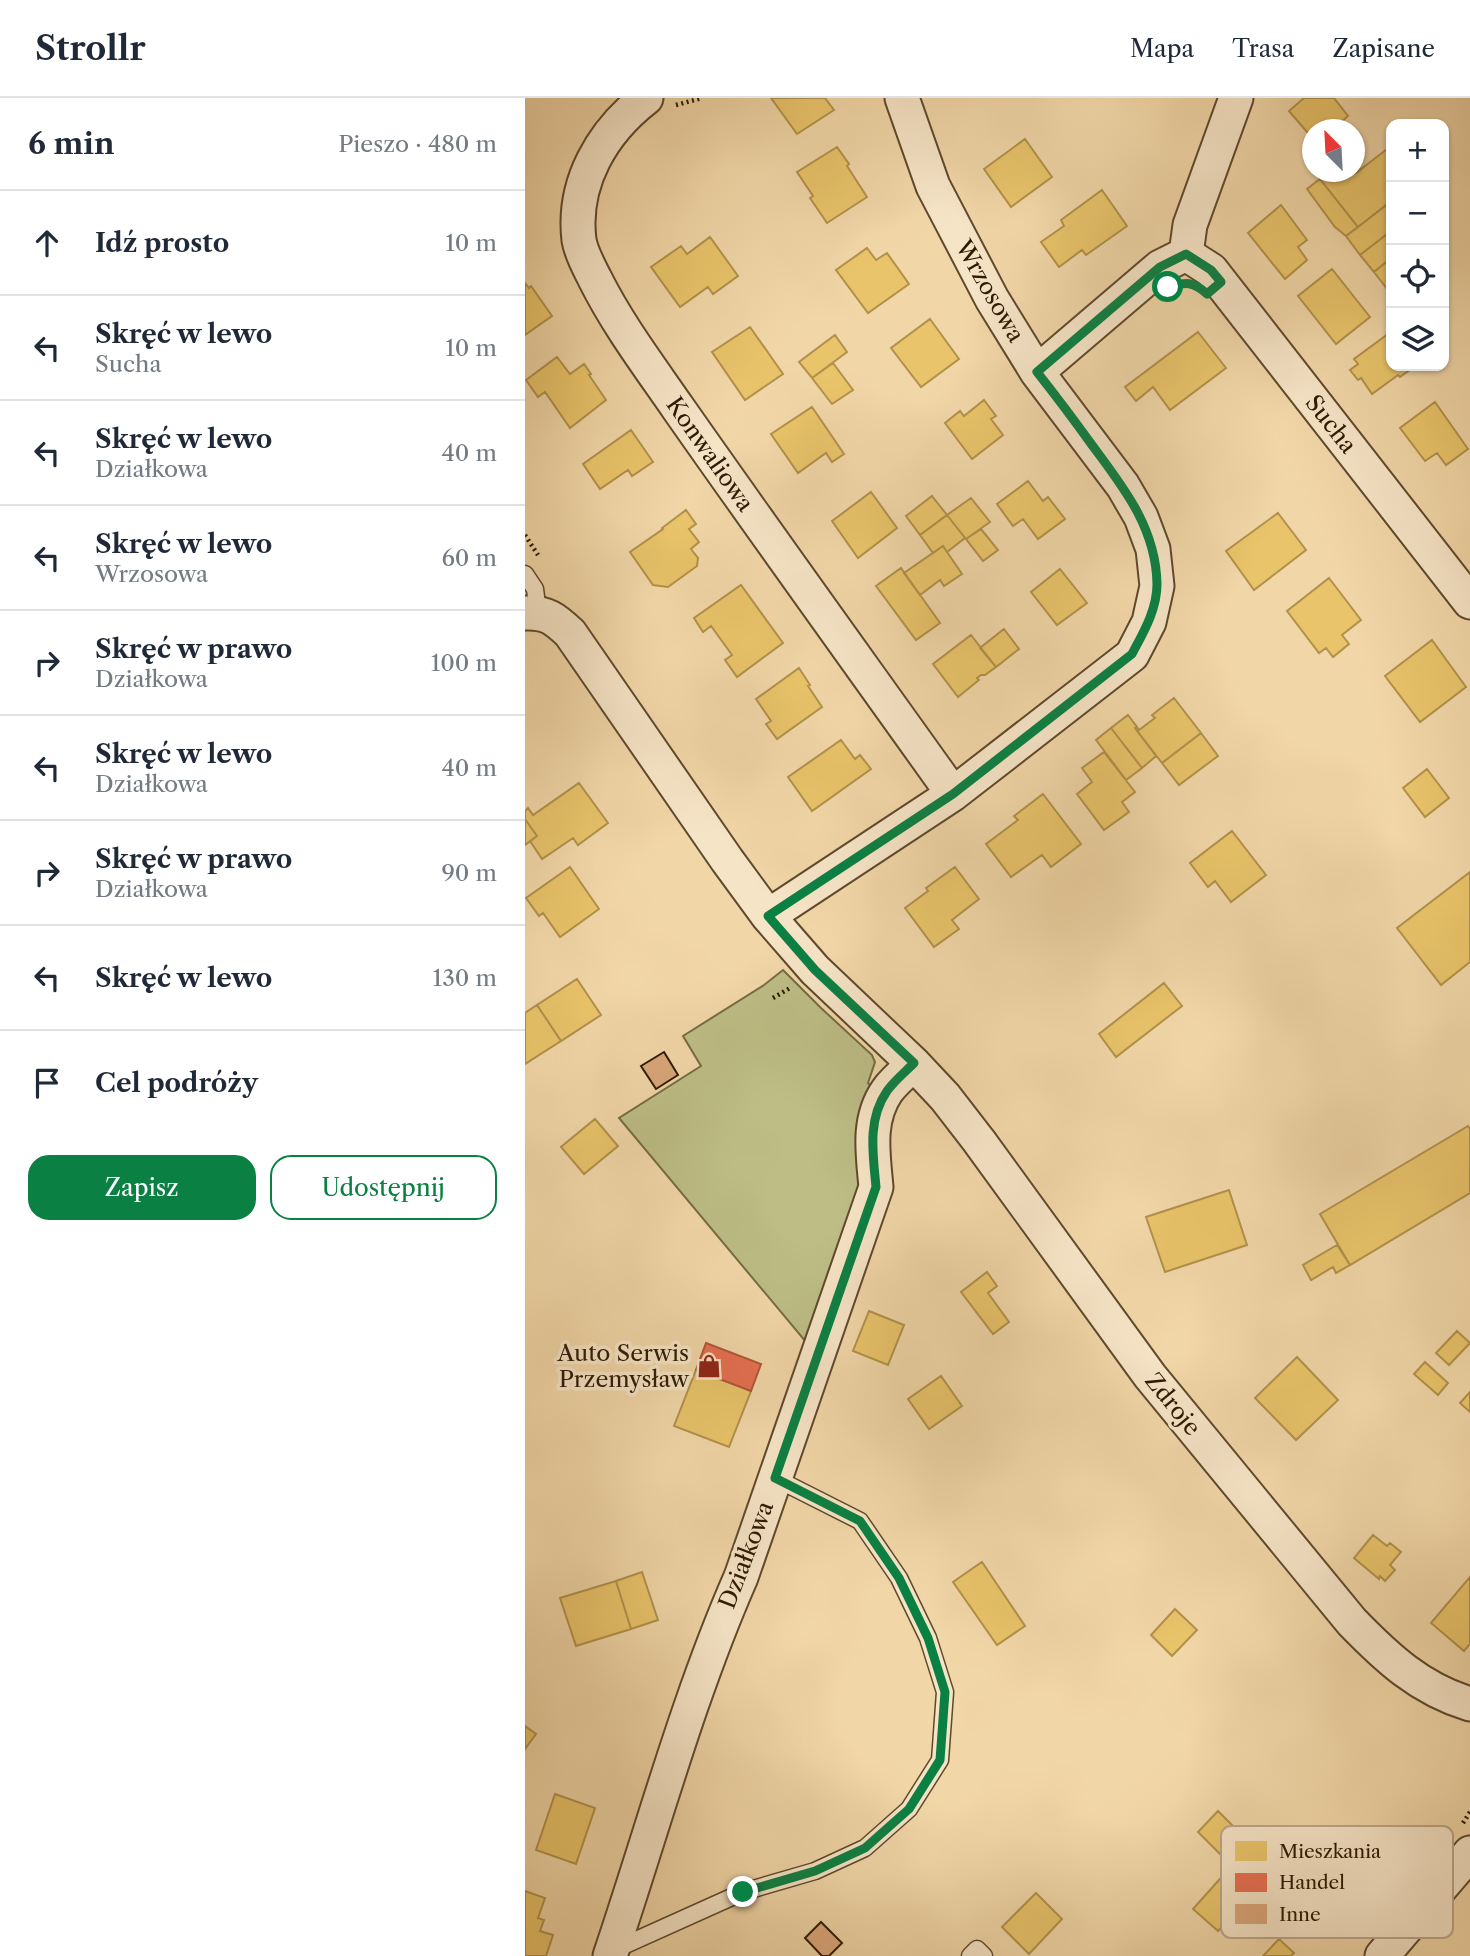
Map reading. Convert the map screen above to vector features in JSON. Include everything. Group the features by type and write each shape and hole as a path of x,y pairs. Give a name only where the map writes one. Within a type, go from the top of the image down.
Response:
{"street":[{"name":"Wrzosowa","path":"901,98 933,186 992,299 1037,372 1123,486 1141,517 1153,549 1157,586 1149,622 1132,654 953,794"},
{"path":"1037,372 1160,267 1186,254 1191,225 1236,98"},
{"name":"Konwaliowa","path":"657,105 620,122 603,143 590,166 578,214 579,242 588,267 625,332 953,794"},
{"name":"Sucha","path":"1186,254 1211,270 1470,601"},
{"path":"531,613 554,619 569,634 768,916 815,970 914,1063"},
{"path":"768,916 953,794"},
{"name":"Działkowa","path":"611,1953 672,1762 716,1635 741,1577 876,1187 873,1124 878,1107 888,1089 914,1063"},
{"name":"Zdroje","path":"914,1063 979,1141 1150,1376 1352,1622 1385,1656 1416,1679 1454,1699 1470,1704"},
{"path":"1453,1873 1470,1853"},
{"path":"1383,1956 1398,1938"}],"lane":[{"path":"525,574 535,589 531,613"},
{"path":"611,1953 657,1929 743,1892 815,1871 865,1848 909,1809 940,1760 945,1692 928,1638 899,1578 860,1521 775,1478"},
{"path":"970,1956 977,1949 984,1956"}],"path":[{"path":"657,105 702,98"},
{"path":"525,535 540,557"}],"green space":[{"path":"783,970 872,1055 875,1062 868,1083 874,1090 868,1181 811,1348 619,1118 701,1066 683,1036"}],"building: Mieszkania":[{"path":"771,98 825,98 834,110 797,134"},
{"path":"1304,98 1334,98 1348,116 1345,119 1302,119 1302,126 1289,111"},
{"path":"1025,139 1052,177 1011,207 984,169"},
{"path":"837,147 867,197 827,223 797,172"},
{"path":"1386,150 1386,205 1358,227 1322,182 1365,182 1365,166"},
{"path":"1316,182 1322,182 1358,227 1346,236 1335,227 1307,189"},
{"path":"1102,190 1127,226 1086,255 1082,250 1059,267 1041,242 1064,226 1061,220"},
{"path":"1281,205 1307,240 1298,247 1307,260 1285,279 1248,233"},
{"path":"1386,206 1386,235 1360,255 1346,236"},
{"path":"1386,235 1386,262 1374,272 1360,255"},
{"path":"710,237 738,276 713,294 708,287 680,307 651,267 681,246 687,254"},
{"path":"867,248 876,260 887,253 909,284 868,313 836,270"},
{"path":"1386,262 1386,288 1374,272"},
{"path":"1332,269 1370,317 1336,344 1298,296"},
{"path":"525,283 529,288 531,286 552,316 525,335"},
{"path":"930,319 959,359 921,387 891,348"},
{"path":"750,327 783,374 745,400 712,352"},
{"path":"1198,332 1226,368 1170,410 1153,387 1136,401 1125,387"},
{"path":"835,335 847,352 812,378 799,362"},
{"path":"1386,335 1386,371 1408,371 1372,394 1361,378 1358,380 1350,370 1358,364 1354,359"},
{"path":"557,357 570,374 584,364 606,400 570,428 545,392 538,397 526,380"},
{"path":"833,363 853,390 832,404 812,378"},
{"path":"984,400 996,416 991,419 1003,435 972,459 945,423 960,411 964,416"},
{"path":"1435,402 1468,449 1446,465 1437,453 1425,461 1400,428"},
{"path":"812,407 844,454 832,462 826,453 798,473 771,434"},
{"path":"631,430 653,462 632,476 628,470 600,489 583,464"},
{"path":"1028,481 1043,501 1048,497 1065,519 1038,539 1023,519 1013,526 997,504"},
{"path":"871,492 897,528 858,558 832,521"},
{"path":"932,496 947,515 920,535 906,516"},
{"path":"971,498 990,522 966,539 947,515"},
{"path":"686,510 696,524 689,529 699,542 691,549 698,558 697,566 668,587 653,585 630,552"},
{"path":"1278,513 1306,550 1254,590 1226,551"},
{"path":"947,515 965,538 947,552 943,546 933,553 920,535"},
{"path":"981,529 998,550 983,561 966,539"},
{"path":"943,546 962,574 944,586 940,580 920,595 904,573"},
{"path":"901,568 940,623 916,640 876,586"},
{"path":"1060,569 1087,603 1057,625 1031,592"},
{"path":"1329,578 1361,620 1342,635 1349,644 1333,657 1326,648 1319,653 1287,611"},
{"path":"741,585 783,643 737,677 725,660 732,655 711,626 703,632 694,618"},
{"path":"1004,629 1019,649 996,667 980,648"},
{"path":"971,635 996,667 977,678 979,680 958,697 933,664"},
{"path":"1432,640 1466,687 1420,722 1385,676"},
{"path":"799,668 822,707 777,739 766,724 771,721 756,699"},
{"path":"1174,698 1201,733 1162,763 1135,728 1139,730 1155,718 1152,715"},
{"path":"1128,715 1156,756 1142,768 1111,728"},
{"path":"1111,728 1142,768 1126,780 1096,740"},
{"path":"1201,733 1218,756 1179,785 1162,763"},
{"path":"841,740 855,759 860,755 871,769 812,811 788,777"},
{"path":"1104,752 1135,792 1122,802 1129,812 1104,830 1077,794 1092,782 1082,768"},
{"path":"1427,769 1449,798 1425,817 1403,788"},
{"path":"579,783 608,823 578,845 573,838 542,859 530,841 537,836 525,819 525,811 528,808 533,815"},
{"path":"1043,794 1081,844 1051,867 1042,855 1011,877 986,844 1018,820 1014,816"},
{"path":"525,819 537,836 525,845"},
{"path":"1232,831 1266,875 1231,902 1215,881 1208,887 1190,863"},
{"path":"570,867 599,909 560,937 543,913 539,916 526,898"},
{"path":"955,867 979,899 952,920 959,929 934,947 905,908 928,891 926,888"},
{"path":"1470,872 1470,962 1441,985 1397,928"},
{"path":"577,979 601,1015 561,1041 537,1005"},
{"path":"1164,983 1182,1006 1116,1057 1099,1034"},
{"path":"537,1005 561,1041 525,1064 525,1013"},
{"path":"595,1119 618,1146 584,1174 561,1147"},
{"path":"1468,1126 1470,1193 1350,1265 1320,1214"},
{"path":"1229,1190 1247,1245 1165,1272 1146,1217"},
{"path":"1337,1245 1350,1265 1336,1273 1333,1267 1311,1280 1303,1265"},
{"path":"987,1272 997,1286 988,1293 1009,1322 993,1334 961,1292"},
{"path":"869,1311 904,1325 888,1365 853,1351"},
{"path":"1457,1331 1470,1343 1449,1365 1436,1353"},
{"path":"1297,1357 1338,1400 1296,1440 1255,1398"},
{"path":"1425,1362 1448,1383 1438,1395 1414,1374"},
{"path":"696,1370 751,1391 729,1447 674,1426"},
{"path":"941,1376 962,1406 929,1429 908,1399"},
{"path":"1470,1392 1470,1412 1460,1403"},
{"path":"1373,1535 1387,1546 1390,1543 1401,1552 1390,1565 1395,1570 1385,1581 1354,1558"},
{"path":"982,1562 1025,1626 997,1645 953,1582"},
{"path":"642,1572 658,1620 631,1629 616,1581"},
{"path":"1470,1577 1470,1644 1464,1651 1431,1623"},
{"path":"616,1581 631,1629 576,1646 560,1598"},
{"path":"1175,1609 1197,1630 1172,1656 1151,1635"},
{"path":"525,1726 536,1734 525,1749"},
{"path":"555,1794 595,1808 576,1864 536,1850"},
{"path":"1218,1811 1233,1826 1221,1826 1220,1854 1198,1832"},
{"path":"1221,1878 1221,1928 1218,1931 1193,1909"},
{"path":"525,1891 545,1898 538,1918 544,1920 540,1931 553,1935 546,1956 525,1956"},
{"path":"1036,1893 1062,1919 1029,1954 1002,1927"},
{"path":"1279,1939 1294,1953 1291,1956 1263,1956"}],"building: Handel":[{"path":"706,1343 761,1364 751,1391 696,1370"}],"building: Inne":[{"path":"664,1052 678,1075 656,1089 641,1066"},
{"path":"821,1922 842,1943 829,1956 822,1956 805,1938"}],"place":[{"name":"Auto Serwis Przemysław","path":"709,1366"}],"route":[{"path":"743,1892 815,1871 865,1848 909,1809 940,1760 945,1692 928,1638 899,1578 860,1521 775,1478 876,1187 873,1124 878,1107 888,1089 914,1063 815,970 768,916 953,794 1132,654 1149,622 1157,586 1153,549 1141,517 1123,486 1037,372 1160,267 1186,254 1211,270 1221,282 1207,294 1196,285 1182,283 1168,287"}]}
